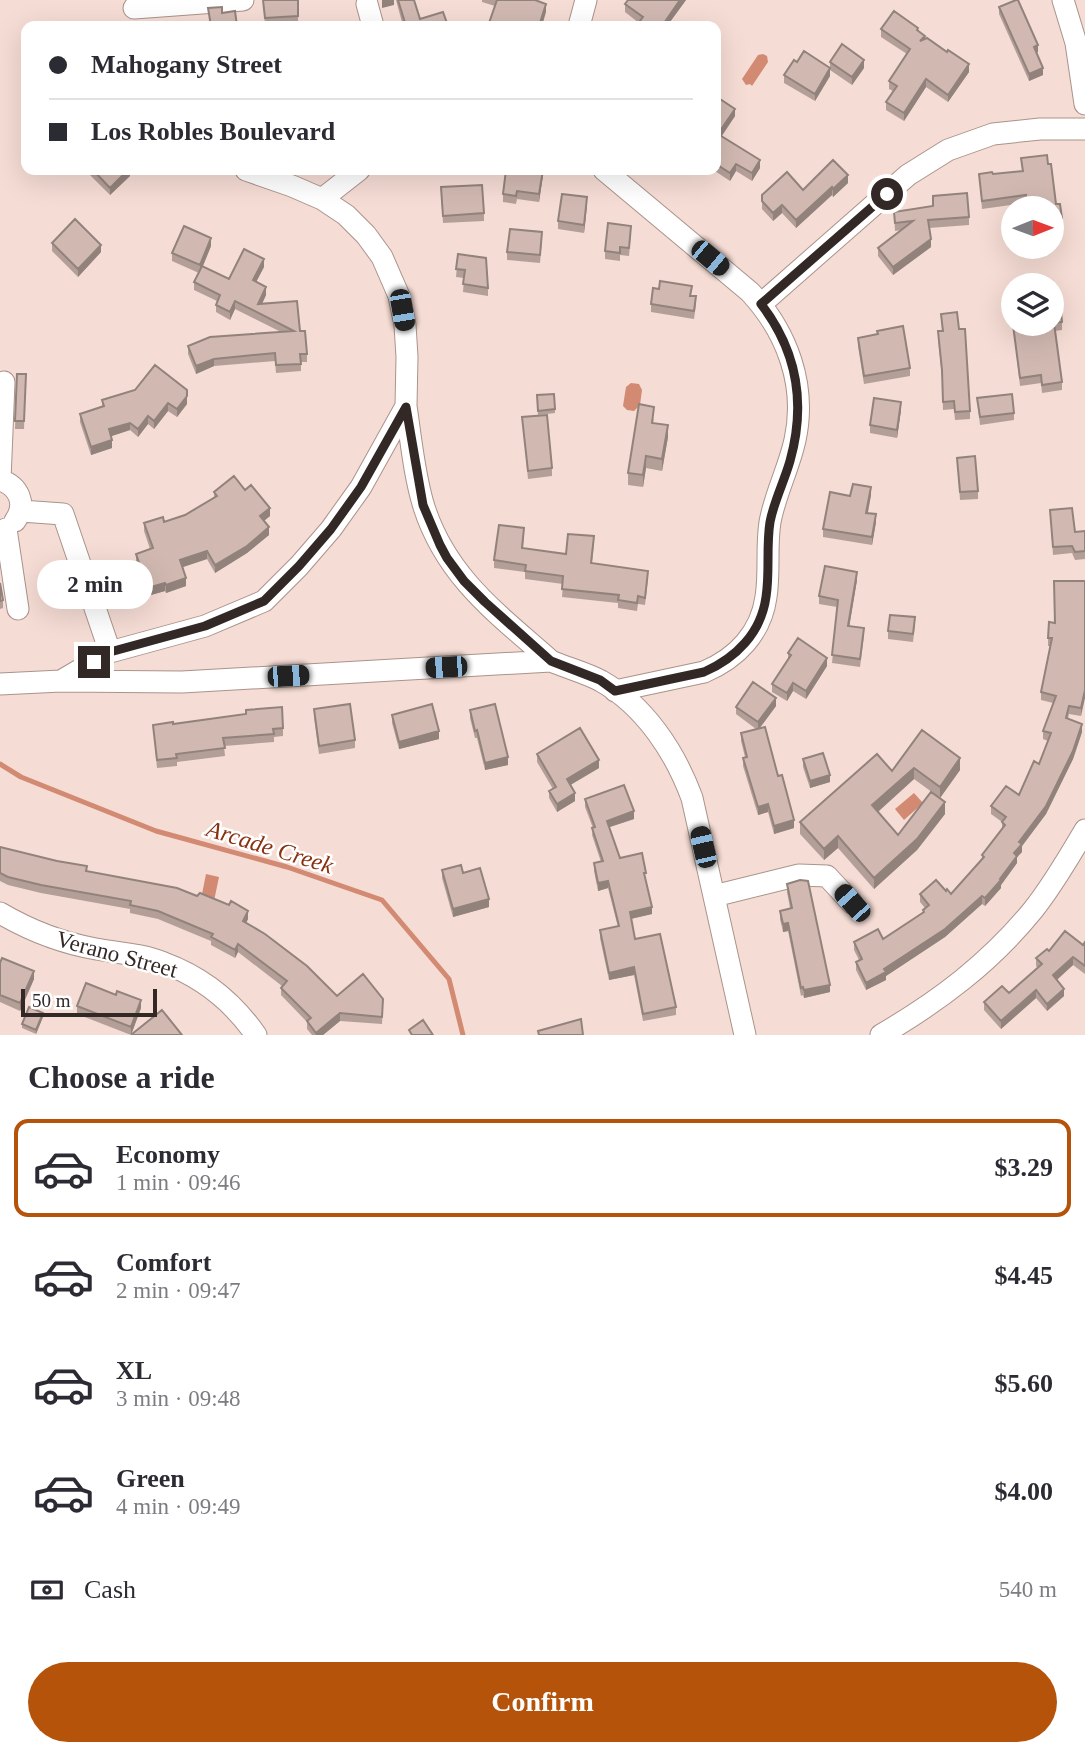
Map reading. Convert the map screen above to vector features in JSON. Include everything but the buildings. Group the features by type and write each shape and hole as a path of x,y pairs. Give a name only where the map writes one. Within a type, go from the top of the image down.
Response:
{"street":[{"path":"134,11 243,0"},
{"path":"580,21 586,0"},
{"path":"1063,0 1083,76 1085,104"},
{"path":"367,4 372,21"},
{"path":"761,304 908,175 948,150 1003,133 1040,129 1085,129"},
{"path":"259,175 322,199 346,215 366,234 383,257 395,282 404,325 407,356 406,407 423,505 447,558 464,581 485,602 551,661 600,680 638,710 658,732 674,757 692,798 745,1035"},
{"path":"322,199 353,175"},
{"path":"610,175 761,304 784,340 793,367 799,409 796,438 770,522 767,595 760,620 747,642 738,652 704,672 615,691"},
{"path":"4,382 0,480 15,487 22,502 18,518 3,529 18,609"},
{"path":"61,681 110,652 205,626 264,601 331,529 361,487 406,407"},
{"path":"21,510 63,514 110,652"},
{"path":"0,684 61,681 182,682 551,661"},
{"path":"881,1035 921,1012 961,982 999,948 1033,910 1085,830"},
{"path":"714,895 799,875 827,876 852,903"},
{"name":"Verano Street","path":"0,913 64,941 94,949 138,955 187,972 229,1002 256,1035"}],"shaded area":[{"path":"758,55 767,56 768,62 752,86 746,85 742,79"},
{"path":"631,383 639,384 642,390 640,405 634,411 623,406 626,387"},
{"path":"914,793 923,803 904,820 895,809"},
{"path":"206,874 219,877 214,901 201,899"}],"waterway":[{"name":"Arcade Creek","path":"0,764 21,777 156,831 287,867 382,900 449,979 463,1035"}],"route":[{"path":"94,662 110,652 205,626 264,601 331,529 361,487 406,407 423,505 447,558 464,581 485,602 551,661 600,680 615,691 704,672 728,660 754,632 764,607 767,595 770,522 796,438 799,409 793,367 784,340 761,304 887,194"}]}
